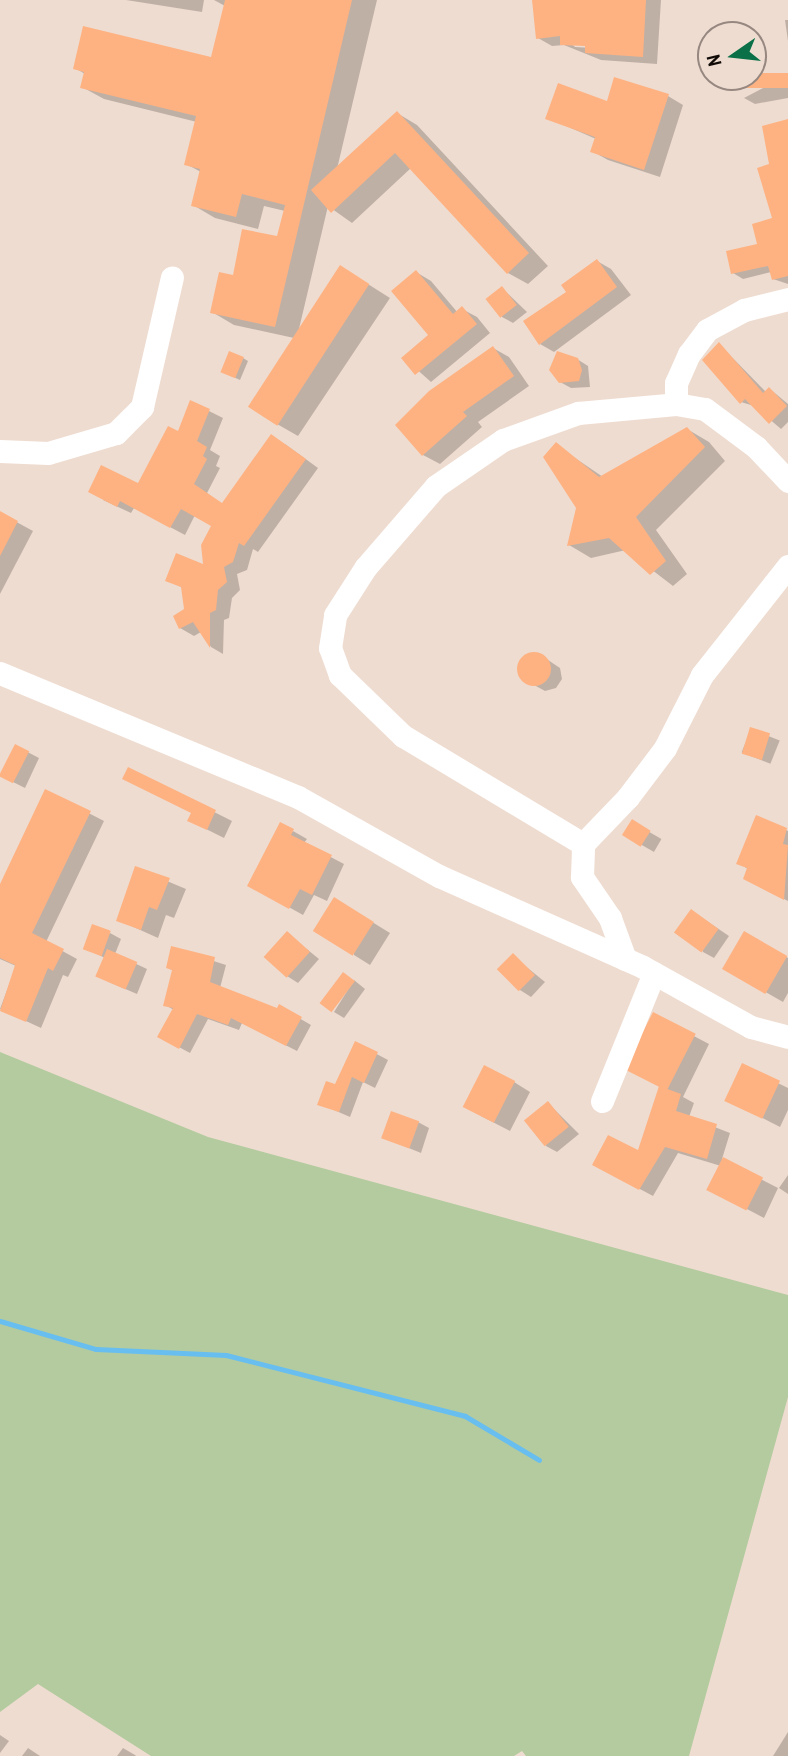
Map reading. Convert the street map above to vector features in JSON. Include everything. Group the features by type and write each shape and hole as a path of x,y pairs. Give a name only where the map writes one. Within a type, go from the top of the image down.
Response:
{"street":[{"path":"0,451 48,453 80,447 116,433 134,416 142,407 172,277"},
{"path":"676,404 676,383 689,354 707,330 744,310 788,299"},
{"path":"583,844 403,736 340,675 330,648 335,615 365,568 436,486 503,440 578,413 676,404 705,409 756,447 788,481"},
{"path":"625,959 610,918 582,877 583,844 628,797 665,748 702,675 786,573"},
{"path":"0,673 298,797 439,876 654,973 751,1027 788,1037"},
{"path":"602,1101 654,973"}],"green space":[{"path":"0,1052 208,1137 788,1295 788,1397 689,1756 526,1756 522,1751 514,1756 151,1756 38,1684 0,1712"}],"building":[{"path":"225,0 352,0 275,327 210,313 219,272 233,275 242,229 277,236 285,205 242,194 236,217 191,206 200,169 184,165 196,116 80,88 84,72 73,69 83,26 211,57"},
{"path":"532,0 646,0 643,57 585,53 585,46 560,45 560,36 536,39"},
{"path":"767,73 788,73 788,88 767,88"},
{"path":"614,77 669,94 644,170 590,152 595,137 545,119 558,83 607,101"},
{"path":"397,111 529,253 507,274 395,153 331,213 311,190"},
{"path":"788,119 788,276 772,280 768,266 731,274 726,251 757,244 752,224 772,218 757,168 769,164 762,126"},
{"path":"597,259 617,287 539,345 523,321 566,292 561,285"},
{"path":"340,265 369,284 277,426 248,407"},
{"path":"416,270 453,314 462,306 477,324 415,375 401,358 428,335 391,291"},
{"path":"502,286 517,305 500,318 485,299"},
{"path":"719,342 763,393 769,387 787,406 769,424 745,399 740,404 702,360"},
{"path":"493,346 514,376 463,412 467,416 422,456 395,425 429,391"},
{"path":"229,351 244,357 235,378 220,372"},
{"path":"557,351 578,358 582,370 579,381 559,383 549,370"},
{"path":"190,400 210,409 197,441 207,447 203,456 207,459 194,484 222,503 271,434 306,459 244,546 239,543 233,562 224,567 227,582 218,590 216,610 210,613 210,648 193,622 179,629 173,616 184,609 181,587 165,581 176,553 203,564 201,545 211,526 181,509 170,528 120,501 117,507 88,492 101,465 138,483 168,426 178,431"},
{"path":"687,427 705,447 636,517 666,561 650,575 609,538 567,546 576,508 543,457 556,442 599,477"},
{"path":"0,511 18,521 0,556"},
{"path":"534,652 546,657 551,669 546,681 534,686 522,681 517,669 522,657"},
{"path":"750,727 770,733 762,760 742,754"},
{"path":"15,744 29,751 13,783 0,777 0,773"},
{"path":"128,767 216,810 207,830 187,821 191,813 122,779"},
{"path":"45,789 91,811 32,933 64,949 53,971 48,968 26,1022 0,1011 15,965 0,958 0,884"},
{"path":"756,815 787,828 783,844 788,845 784,900 743,879 747,868 736,864"},
{"path":"632,819 651,831 641,847 622,835"},
{"path":"280,822 294,829 291,835 332,855 312,895 300,889 289,909 247,886"},
{"path":"135,866 170,878 157,910 149,907 141,930 116,921"},
{"path":"334,897 374,922 353,956 313,931"},
{"path":"691,909 719,929 701,952 674,932"},
{"path":"92,924 111,931 102,956 83,949"},
{"path":"287,931 310,952 287,978 264,957"},
{"path":"744,931 787,956 765,994 722,969"},
{"path":"171,946 215,957 210,982 277,1008 279,1004 302,1017 286,1046 231,1018 228,1025 197,1014 179,1049 157,1037 173,1008 163,1006 172,970 166,968"},
{"path":"107,949 137,962 126,990 95,977"},
{"path":"513,953 535,975 519,991 497,969"},
{"path":"343,972 355,981 332,1012 320,1003"},
{"path":"653,1012 696,1034 667,1091 624,1069"},
{"path":"355,1041 378,1052 364,1083 352,1077 339,1112 317,1105 326,1081 335,1084"},
{"path":"742,1063 780,1081 762,1119 724,1101"},
{"path":"484,1065 515,1081 494,1123 463,1107"},
{"path":"659,1086 681,1094 676,1111 717,1124 707,1159 665,1147 639,1190 592,1165 608,1135 638,1150"},
{"path":"548,1101 569,1127 545,1146 524,1121"},
{"path":"391,1111 419,1121 409,1149 381,1138"},
{"path":"723,1157 763,1177 746,1210 706,1190"}],"waterway":[{"path":"0,1321 96,1349 226,1355 465,1416 539,1460"}]}
